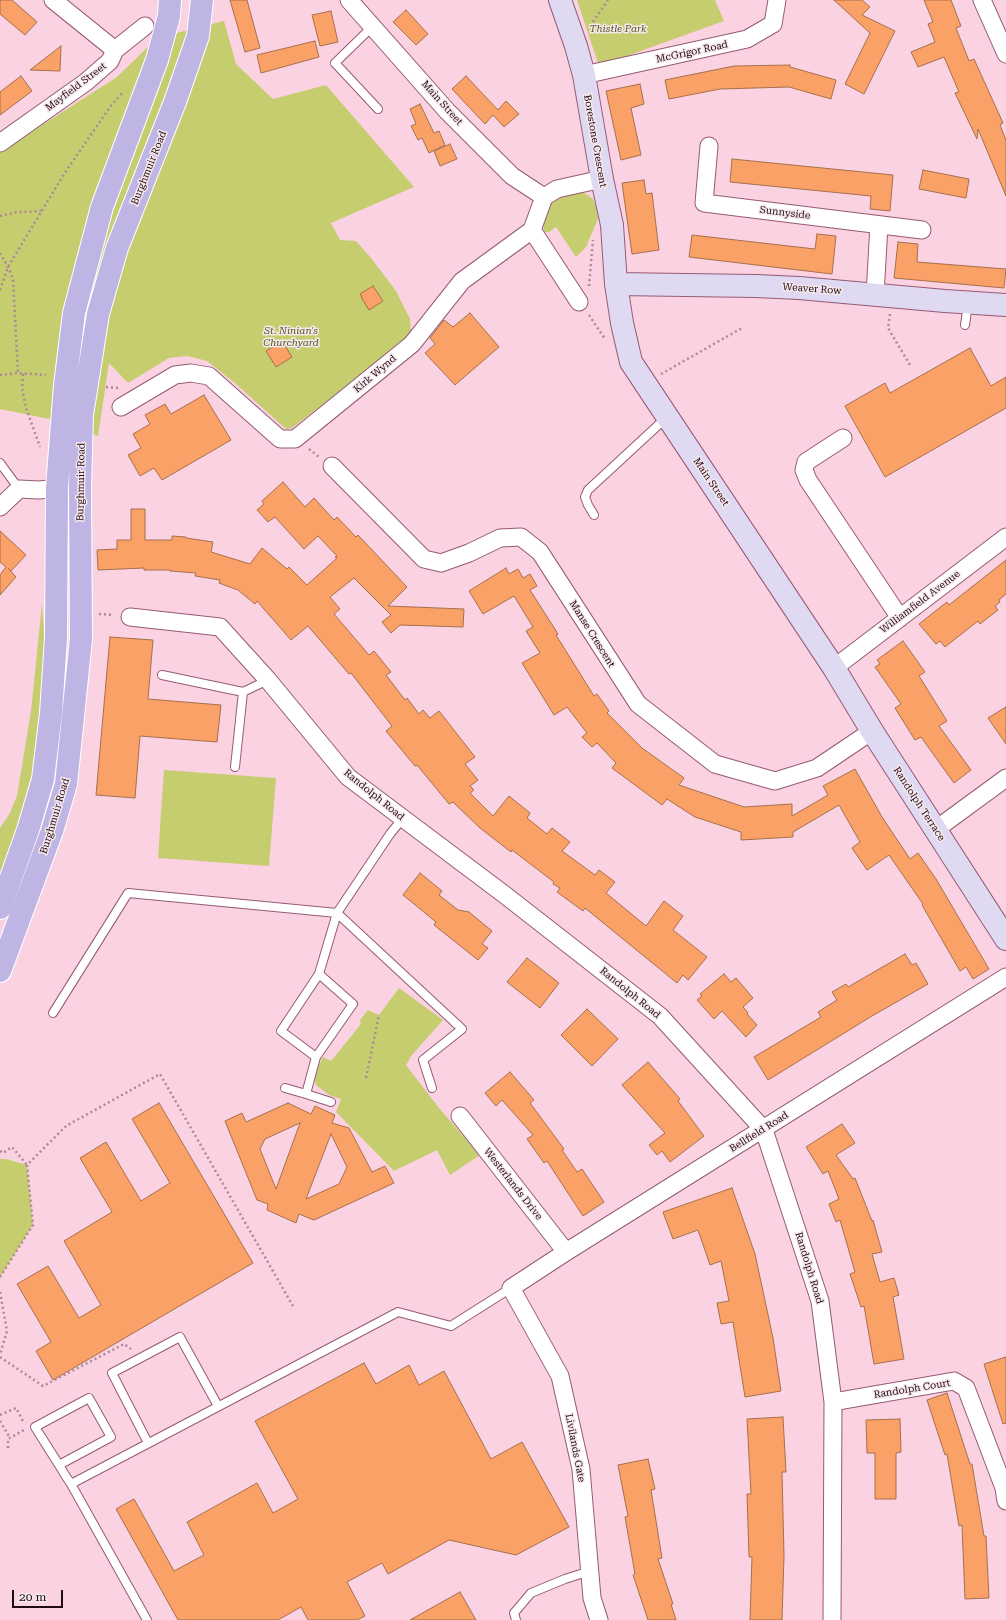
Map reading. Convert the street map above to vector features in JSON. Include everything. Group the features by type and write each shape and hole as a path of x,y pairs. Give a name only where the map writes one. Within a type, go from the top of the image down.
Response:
{"main road":[{"path":"0,908 28,830 43,779 56,638 57,488 65,385 74,313 102,207 157,60 169,16 170,0"},
{"name":"Burghmuir Road","path":"0,971 52,831 66,784 80,639 80,486 82,415 98,314 117,248 175,102 198,36 202,0"},
{"name":"Borestone Crescent","path":"560,0 576,46 584,75 602,179 612,225 616,284"},
{"name":"Weaver Row","path":"616,284 756,286 1006,305"},
{"name":"Main Street","path":"616,284 622,323 631,362 834,668"},
{"name":"Randolph Terrace","path":"834,668 872,731 1006,939"}],"street":[{"path":"53,0 115,50"},
{"name":"Main Street","path":"349,0 447,111 512,176 544,197"},
{"name":"McGrigor Road","path":"584,75 747,40 773,24 777,0"},
{"path":"982,0 1006,54"},
{"name":"Mayfield Street","path":"0,143 86,82 110,61 115,50 145,26"},
{"name":"Sunnyside","path":"709,146 704,203 922,230"},
{"path":"584,296 532,230 544,197 557,188 602,179"},
{"path":"879,225 883,295"},
{"name":"Kirk Wynd","path":"296,439 412,344 462,281 532,230"},
{"path":"121,407 175,375 191,373 209,376 280,439 296,439"},
{"path":"843,438 806,462 804,470 808,480 900,618"},
{"name":"Manse Crescent","path":"332,466 424,559 441,563 469,553 500,538 521,537 540,552 622,682 638,704 715,764 775,781 817,768 872,731"},
{"path":"0,506 19,489 39,490 80,486"},
{"name":"Williamfield Avenue","path":"834,668 1006,537"},
{"name":"Randolph Road","path":"130,617 220,627 268,680 348,777 660,1016 764,1130 820,1301 834,1402 832,1620"},
{"path":"935,830 1006,778"},
{"name":"Bellfield Road","path":"512,1288 566,1252 764,1130 1006,977"},
{"name":"Westerlands Drive","path":"460,1116 566,1252"},
{"name":"Livilands Gate","path":"512,1288 560,1376 581,1469 592,1598 599,1620"},
{"name":"Randolph Court","path":"834,1402 954,1381 966,1388 1004,1488 1006,1501"}],"lane":[{"path":"373,26 335,63 378,109"},
{"path":"965,325 968,303"},
{"path":"594,515 584,497 588,490 667,416"},
{"path":"0,463 19,489"},
{"path":"162,675 243,692 268,680"},
{"path":"235,766 243,692"},
{"path":"316,1057 281,1031 319,974 337,913 390,834 403,818"},
{"path":"53,1013 128,892 337,913 462,1029 423,1060 432,1088"},
{"path":"306,1094 316,1057 353,1004 319,974"},
{"path":"285,1088 331,1102"},
{"path":"71,1484 398,1312 451,1326 512,1288"},
{"path":"148,1443 112,1373 142,1357 180,1337 218,1406"},
{"path":"59,1465 111,1437 89,1398 35,1428 71,1484 147,1620"},
{"path":"516,1620 514,1614 531,1593 565,1579 590,1571"}],"path":[{"path":"576,46 608,0"},
{"path":"0,290 8,267 64,174 110,107 125,90"},
{"path":"0,216 18,212 42,211"},
{"path":"612,225 598,228 592,242 584,296 611,348 626,341"},
{"path":"0,253 13,279 18,373"},
{"path":"883,295 888,328 910,365"},
{"path":"645,382 742,328"},
{"path":"0,375 18,373 46,375"},
{"path":"23,374 22,388 26,408 40,448"},
{"path":"296,439 332,466"},
{"path":"80,612 130,617"},
{"path":"366,1078 379,1015"},
{"path":"27,1165 66,1126 160,1074 293,1306"},
{"path":"0,1151 3,1153 12,1147 27,1165 33,1225 0,1277"},
{"path":"0,1292 7,1331 0,1356 43,1386 124,1344 142,1357"},
{"path":"0,1414 16,1408 27,1428 8,1439 8,1448"},
{"path":"0,1421 10,1438"}],"green space":[{"name":"Thistle Park","path":"577,0 715,0 724,21 599,66"},
{"name":"St. Ninian's Churchyard","path":"224,21 236,64 273,99 326,85 414,187 331,223 340,240 356,241 372,259 396,291 410,319 411,332 403,343 292,428 286,429 236,384 207,361 187,356 169,358 128,383 109,363 98,436 49,419 0,409 0,152 117,77 157,38"},
{"path":"572,191 583,192 593,199 598,219 586,247 576,257 556,227 549,232 544,232 543,224 548,203"},
{"path":"42,604 45,645 41,733 25,816 0,887 0,828 10,813 17,796 31,711"},
{"path":"164,770 276,778 269,866 158,858"},
{"path":"399,988 443,1020 412,1055 406,1065 439,1108 480,1155 450,1175 437,1150 394,1171 336,1112 341,1099 329,1095 316,1085 314,1076 323,1057 331,1061 361,1024 360,1020 368,1010 379,1015"},
{"path":"0,1159 6,1159 27,1165 33,1225 0,1277"}],"building":[{"path":"0,0 12,0 37,22 25,35 0,14"},
{"path":"230,0 247,0 260,48 245,52"},
{"path":"834,0 862,0 870,7 862,15 895,31 864,94 845,84 870,33"},
{"path":"924,0 951,0 961,26 956,28 969,61 974,59 1003,123 1000,125 1006,140 1006,196 978,129 977,139 955,93 959,92 944,57 918,67 911,52 935,42 928,24 933,22"},
{"path":"406,10 428,34 416,45 393,22"},
{"path":"331,11 338,42 320,46 312,15"},
{"path":"315,41 319,57 261,73 257,55"},
{"path":"61,46 60,71 30,70"},
{"path":"790,65 790,67 836,80 831,99 789,87 720,89 669,99 665,80 734,66"},
{"path":"21,76 32,91 0,115 0,92"},
{"path":"466,76 498,110 506,101 519,114 504,127 493,115 485,124 452,89"},
{"path":"640,84 644,104 631,108 641,155 621,160 606,91"},
{"path":"420,104 434,133 439,131 445,145 429,153 422,138 418,140 411,126 416,124 410,109"},
{"path":"450,144 457,159 440,166 434,151"},
{"path":"732,159 893,175 890,211 870,209 871,196 730,182"},
{"path":"923,170 969,179 966,198 919,189"},
{"path":"644,180 646,194 652,193 659,250 632,254 622,183"},
{"path":"817,234 836,236 832,274 689,257 692,235 815,249"},
{"path":"898,242 918,244 917,262 1006,269 1004,288 894,278"},
{"path":"373,286 383,301 369,310 360,294"},
{"path":"470,313 499,347 455,385 425,353 435,344 430,338 444,320 453,327"},
{"path":"282,341 292,357 276,367 266,351"},
{"path":"970,348 991,386 1006,377 1006,408 885,477 845,406 885,383 890,393"},
{"path":"204,395 231,440 162,480 154,468 140,476 128,455 141,448 133,434 150,424 145,415 165,404 171,414"},
{"path":"283,482 305,507 314,498 334,520 337,517 356,537 358,535 407,587 388,606 464,609 463,627 400,625 391,633 382,622 391,615 354,578 330,597 340,609 334,614 369,655 374,651 391,672 386,675 405,700 407,698 419,714 423,710 430,718 439,711 475,757 465,764 478,780 470,786 474,790 470,793 493,816 509,796 530,813 527,818 547,834 552,828 570,842 562,851 595,875 599,870 615,882 606,893 646,926 664,901 683,916 673,930 707,957 688,980 683,975 677,983 585,908 583,911 557,892 560,888 553,884 554,882 480,828 453,802 449,804 417,765 415,766 386,731 392,726 351,673 349,674 308,626 291,640 257,601 255,604 238,590 219,583 220,580 195,576 196,573 170,570 144,570 144,568 98,570 97,550 117,549 117,540 131,540 131,509 145,509 145,540 172,540 172,536 213,542 211,552 250,564 262,548 287,569 289,567 307,585 337,558 335,557 337,556 318,536 304,549 275,517 268,522 257,510 264,504 262,501"},
{"path":"0,531 26,555 11,571 8,568 16,577 0,595 0,575 6,567 0,562"},
{"path":"1006,560 1006,594 995,606 998,610 980,624 978,621 945,647 940,641 936,644 919,624 947,602 949,605"},
{"path":"506,568 509,574 518,569 523,578 530,574 537,586 530,590 558,634 556,635 594,696 597,694 609,711 607,713 642,748 684,778 679,785 744,807 792,804 792,816 828,795 823,786 855,769 882,817 910,859 918,853 936,879 989,969 973,979 966,967 960,971 922,905 923,904 889,855 867,870 852,848 860,842 839,805 793,832 793,837 741,840 741,832 695,817 667,799 662,805 612,768 616,763 597,743 592,747 582,737 587,733 567,707 554,715 522,663 540,653 526,631 533,627 514,596 483,614 469,591"},
{"path":"110,637 153,640 148,699 221,705 217,742 140,736 135,798 96,795"},
{"path":"903,641 925,672 919,676 947,721 939,726 971,770 954,783 921,737 915,740 895,708 901,704 875,667 880,664 877,660"},
{"path":"1006,707 1006,744 988,718"},
{"path":"420,873 442,891 439,895 458,910 469,912 492,931 482,944 488,948 478,960 434,925 436,922 403,895"},
{"path":"905,954 912,965 916,963 928,984 872,1016 768,1080 754,1057 821,1017 818,1012 837,1000 832,992 846,984 848,987"},
{"path":"527,958 559,983 540,1008 507,982"},
{"path":"724,974 731,982 736,978 753,998 743,1007 757,1025 746,1037 722,1011 714,1019 697,1000 702,996 700,994"},
{"path":"587,1009 618,1039 592,1066 561,1035"},
{"path":"648,1062 680,1099 678,1101 704,1136 670,1162 662,1151 657,1155 649,1145 665,1133 622,1085"},
{"path":"510,1072 534,1100 530,1103 564,1149 562,1150 577,1172 582,1169 604,1202 583,1216 547,1161 544,1163 527,1139 533,1135 502,1100 496,1106 485,1093"},
{"path":"159,1103 253,1263 53,1380 36,1351 51,1342 17,1284 48,1266 79,1318 101,1305 64,1241 112,1212 80,1158 106,1142 141,1201 170,1183 132,1119"},
{"path":"288,1103 311,1114 315,1106 335,1115 332,1123 349,1128 372,1172 385,1166 394,1183 314,1220 299,1214 296,1223 267,1210 268,1204 257,1200 225,1121 242,1113 246,1122","holes":["300,1123 276,1189 260,1149 265,1139","331,1134 347,1167 339,1184 306,1199"]},
{"path":"842,1124 855,1143 836,1155 853,1179 855,1178 872,1221 873,1220 882,1252 872,1254 880,1282 894,1278 899,1295 893,1297 904,1359 874,1364 864,1306 861,1307 850,1274 855,1272 840,1220 836,1222 829,1204 839,1199 828,1171 823,1174 806,1147"},
{"path":"732,1188 755,1254 773,1338 781,1391 745,1397 733,1322 721,1324 717,1303 729,1301 721,1261 710,1265 698,1230 673,1239 663,1212"},
{"path":"1006,1357 1006,1423 1003,1424 984,1364"},
{"path":"364,1363 376,1384 409,1365 419,1385 444,1371 491,1459 522,1442 569,1527 516,1555 449,1540 388,1574 382,1563 347,1582 365,1616 357,1620 308,1620 301,1607 278,1620 178,1620 116,1509 134,1499 174,1571 204,1555 187,1522 257,1483 273,1513 298,1499 255,1421"},
{"path":"947,1393 970,1464 972,1464 984,1536 986,1536 989,1598 965,1599 962,1525 959,1526 947,1454 945,1455 927,1400"},
{"path":"783,1417 786,1472 782,1472 784,1556 782,1620 750,1620 752,1557 749,1557 747,1494 751,1494 747,1419"},
{"path":"900,1419 901,1452 896,1453 896,1499 875,1499 875,1453 867,1453 866,1420"},
{"path":"648,1459 655,1489 651,1490 662,1558 658,1559 673,1604 671,1604 676,1620 648,1620 633,1575 635,1574 625,1517 628,1516 618,1465"},
{"path":"460,1592 476,1620 410,1620"}]}
